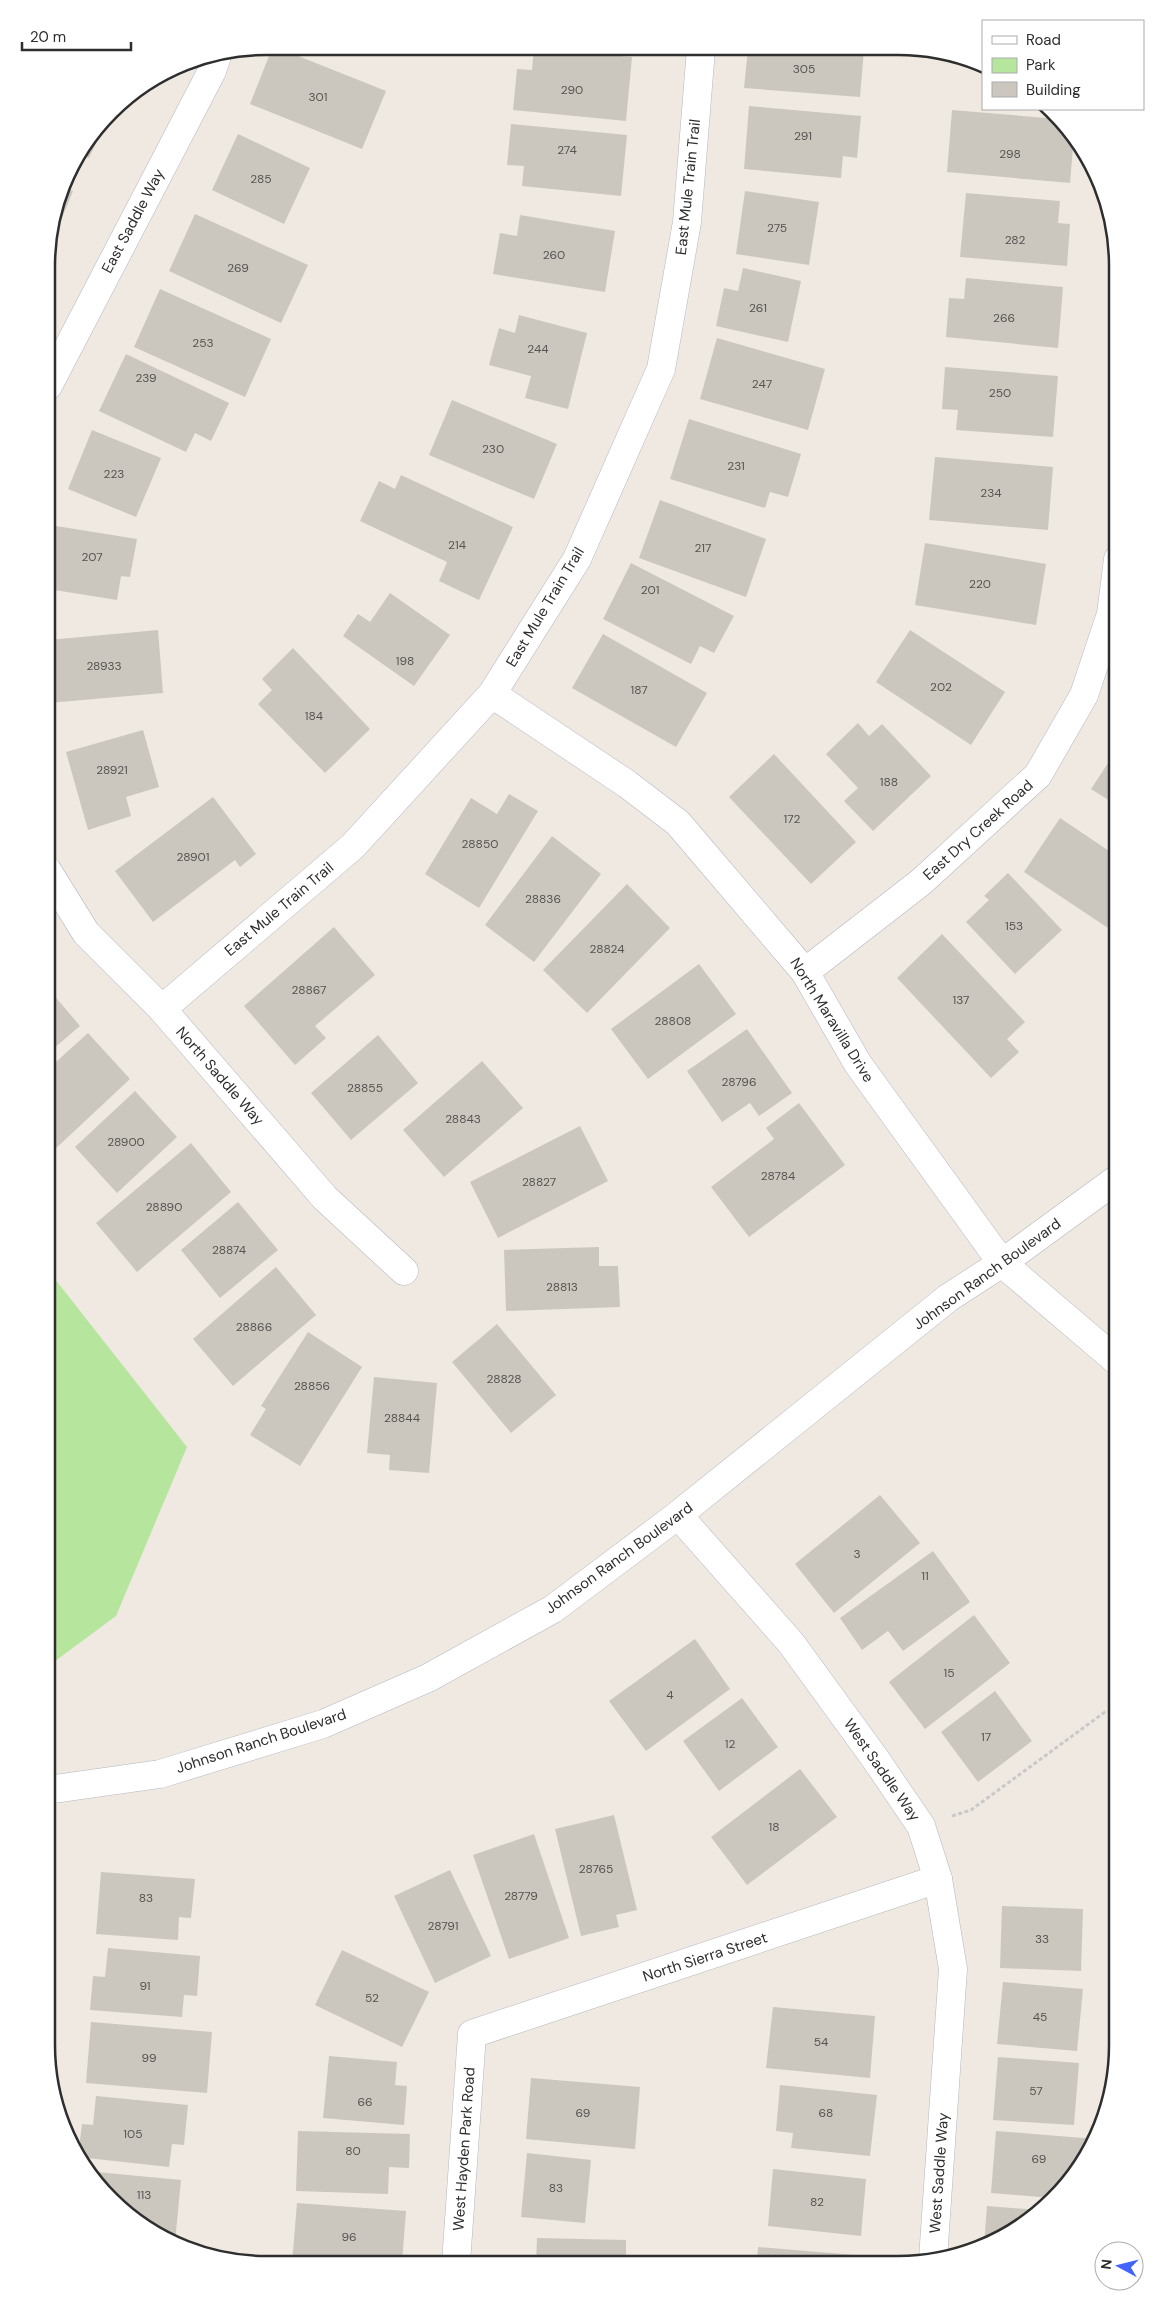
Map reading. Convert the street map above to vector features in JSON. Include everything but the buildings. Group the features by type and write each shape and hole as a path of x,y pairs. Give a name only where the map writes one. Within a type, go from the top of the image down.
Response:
{"street":[{"name":"East Mule Train Trail","path":"162,1009 353,846 492,694 577,559 661,369 687,222 701,55"},
{"name":"East Saddle Way","path":"55,373 212,71 215,61"},
{"name":"East Dry Creek Road","path":"805,972 921,882 1038,775 1084,695 1109,620"},
{"name":"North Maravilla Drive","path":"492,694 627,784 678,823 805,972 858,1064 1002,1263 1109,1353"},
{"name":"North Saddle Way","path":"55,882 86,933 162,1009 325,1198 404,1271"},
{"name":"Johnson Ranch Boulevard","path":"55,1789 160,1774 323,1724 428,1678 553,1608 678,1515 948,1298 1002,1263 1109,1186"},
{"name":"West Saddle Way","path":"678,1515 791,1643 874,1757 921,1826 938,1880 953,1969 932,2253"},
{"name":"North Sierra Street","path":"472,2034 938,1880"},
{"name":"West Hayden Park Road","path":"457,2256 472,2034"}],"path":[{"path":"921,1826 970,1810 1105,1712 1109,1711"}],"green space":[{"path":"55,1279 187,1447 116,1616 55,1661"}]}
